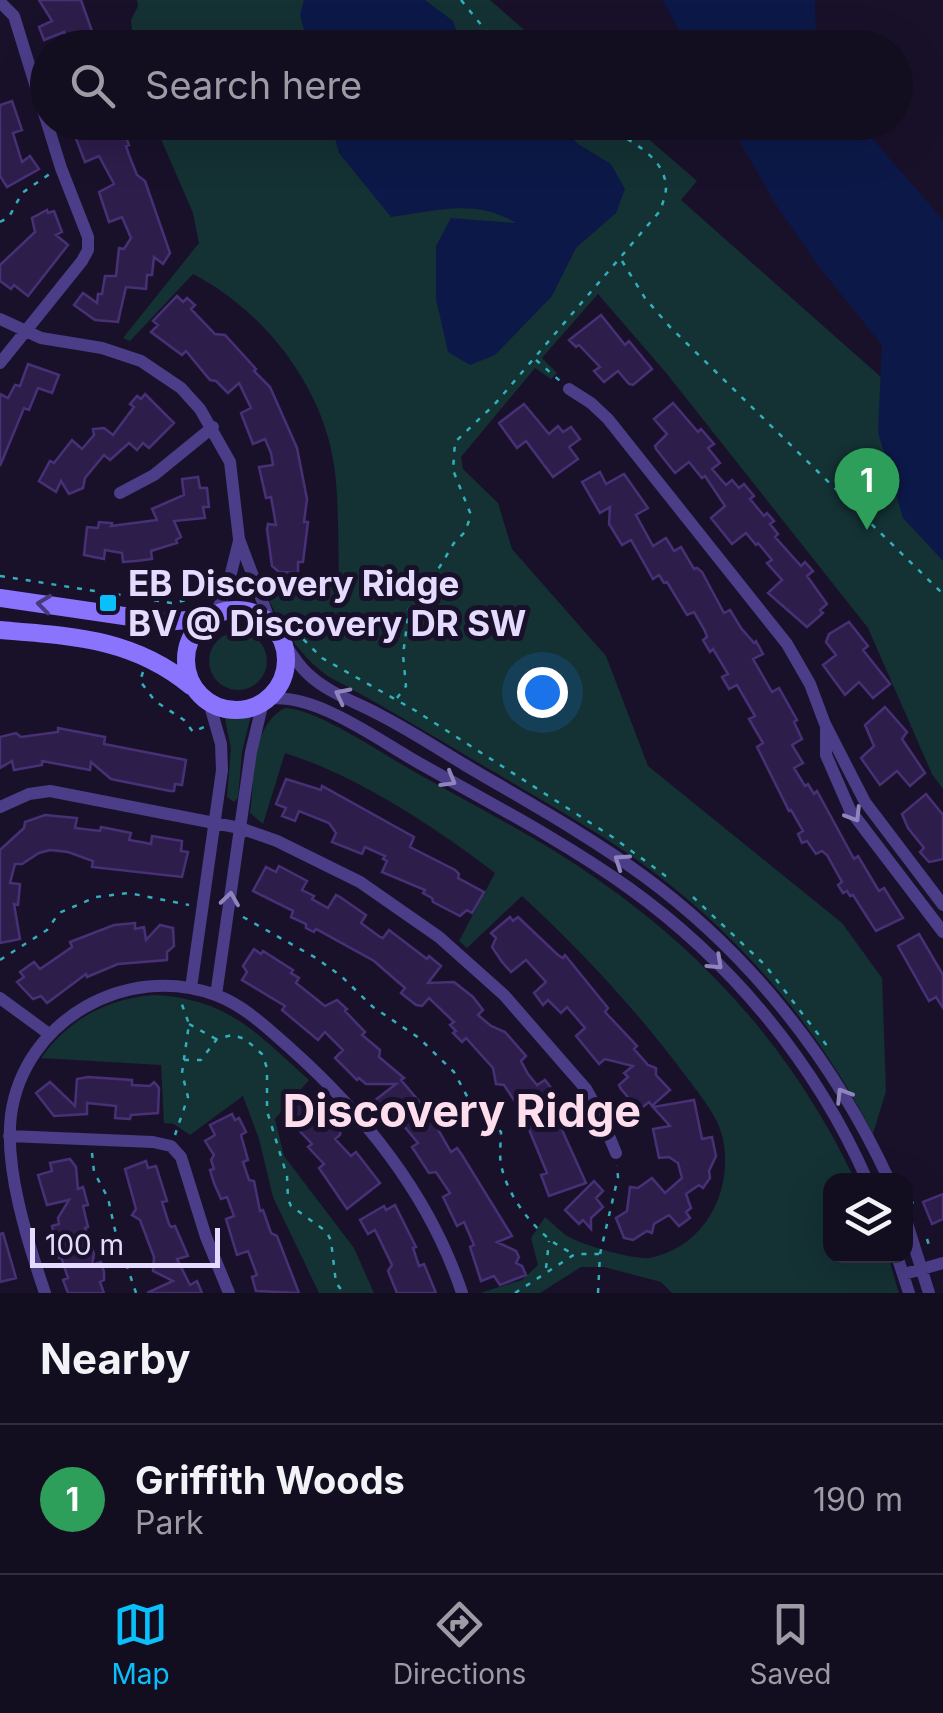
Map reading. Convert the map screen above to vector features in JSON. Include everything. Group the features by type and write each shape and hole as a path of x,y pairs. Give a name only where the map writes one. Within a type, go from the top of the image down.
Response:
{"street":[{"path":"0,2 14,16 30,68"},
{"path":"0,363 88,250 88,237 52,140"},
{"path":"0,319 56,342 102,348 141,361 181,388 213,427 230,462 239,539 227,589 213,616 201,624 188,644 187,668 217,724 222,770 198,990"},
{"path":"569,390 608,419 786,644 810,684 865,802 943,904"},
{"path":"120,493 154,475 213,427"},
{"path":"198,990 240,828 251,752 265,701 279,686 285,671 286,654 239,539"},
{"path":"0,598 165,622 244,611 276,631 298,664 315,680 585,837 646,878 700,922 776,1000 808,1041 849,1104 885,1173"},
{"path":"0,630 131,649 165,664 202,696 230,710 284,697 298,700 356,727 538,831 630,889 732,978 807,1070 864,1173"},
{"path":"826,724 826,756 842,795 862,828 943,932"},
{"path":"0,807 29,794 50,791 240,828 277,841 360,882 463,957 517,1009 586,1090 616,1153"},
{"path":"45,1293 13,1170 9,1136 21,1079 49,1034 75,1012 105,996 143,986 198,990 246,1011 335,1090 372,1132 426,1213 462,1293"},
{"path":"0,998 49,1034"},
{"path":"9,1136 171,1146 184,1163 206,1237 230,1293"},
{"path":"913,1240 929,1293"},
{"path":"904,1274 943,1262"},
{"path":"900,1263 909,1293"}],"path":[{"path":"461,0 485,30"},
{"path":"396,699 406,686 403,655 409,609 469,524 471,514 452,460 455,442 535,359 660,212 666,188 659,167 633,140"},
{"path":"0,222 9,217 22,193 32,184 61,168"},
{"path":"621,260 645,298 670,327 943,594"},
{"path":"535,359 569,390"},
{"path":"0,576 170,603 192,601 217,586"},
{"path":"142,674 140,681 155,702 184,720 193,732 217,724"},
{"path":"0,960 48,930 62,910 96,897 130,893 190,906"},
{"path":"241,916 341,976 374,1007 442,1058 470,1100 501,1132 500,1160 506,1179 530,1219 549,1240 574,1254 600,1254"},
{"path":"171,1146 188,1097 182,1085 189,1024 180,1000 198,990"},
{"path":"189,1024 217,1039 238,1036 262,1054 268,1111 288,1176 288,1199 291,1206 327,1232 336,1283 344,1293"},
{"path":"184,1060 201,1060 217,1039"},
{"path":"93,1139 94,1172 108,1198 136,1293"},
{"path":"598,1293 600,1254 618,1178 616,1153"},
{"path":"546,1270 549,1240"},
{"path":"515,1293 574,1254"}],"green space":[{"path":"137,0 490,0 524,30 132,30 131,20"},
{"path":"161,140 650,140 697,181 681,200 943,432 943,789 932,774 868,628 667,374 598,294 542,358 557,373 551,379 535,368 461,457 463,469 498,503 512,549 606,656 648,766 842,923 882,978 886,1091 873,1134 827,1055 772,983 674,888 587,827 329,677 286,631 259,575 339,579 335,472 329,441 305,383 267,331 244,309 193,274 130,341 123,338 199,243 193,213"},
{"path":"238,632 258,641 267,661 258,681 238,690 218,681 209,661 218,641"},
{"path":"285,708 332,724 552,850 638,909 677,942 713,976 777,1051 806,1092 851,1173 823,1173 823,1263 890,1263 899,1293 672,1293 661,1282 604,1267 581,1267 540,1293 480,1293 522,1280 538,1265 531,1238 545,1217 576,1240 632,1257 649,1258 687,1241 701,1228 720,1194 725,1155 720,1128 700,1095 632,1009 522,896 467,948 459,941 495,873 447,838 368,789 285,753 263,824 250,813 256,754 265,727"},
{"path":"224,714 251,715 242,752 238,798 234,802 227,797 231,749"},
{"path":"153,995 201,1003 221,1011 256,1033 309,1080 275,1119 284,1156 354,1248 374,1293 319,1293 273,1197 259,1139 243,1096 190,1135 174,1124 164,1123 161,1065 41,1058 63,1033 90,1014 119,1001"}],"water":[{"path":"304,0 425,0 453,21 456,30 304,30 300,15"},
{"path":"663,0 815,0 816,30 678,30"},
{"path":"336,140 574,140 611,164 625,189 616,213 576,248 552,296 495,355 470,365 448,352 436,299 436,246 451,218 516,223 501,215 470,209 391,217 339,153"},
{"path":"739,140 874,140 943,220 943,561 903,518 878,432 882,345 776,205"}],"building":[{"path":"39,0 81,0 92,30 40,30 39,27 52,21"},
{"path":"12,101 22,130 13,133 22,162 30,156 39,169 7,187 0,176 0,105"},
{"path":"76,140 127,140 129,155 137,175 145,181 170,253 163,264 154,257 146,289 126,287 118,322 95,320 74,305 83,293 97,303 105,276 116,276 119,248 124,249 131,238 122,217 109,222 99,192 114,184 99,156 85,162"},
{"path":"47,210 54,211 62,232 56,235 68,245 28,296 14,285 11,289 0,281 0,265 35,232 32,218"},
{"path":"177,296 195,305 191,309 215,334 225,335 256,369 270,387 297,448 307,499 304,522 308,522 298,573 279,572 272,566 267,529 268,524 276,525 271,497 266,498 259,467 273,465 271,453 265,439 253,444 241,413 251,408 239,383 228,393 210,380 186,351 182,355 151,332 158,325 153,321"},
{"path":"601,315 625,345 629,341 652,369 633,385 618,371 604,382 594,371 600,367 569,340"},
{"path":"28,364 59,375 52,393 38,388 29,410 24,408 0,466 0,394 8,398 15,385 20,386"},
{"path":"145,394 174,423 149,448 143,443 137,450 129,443 110,460 104,455 85,478 83,488 69,494 61,481 56,492 39,481 50,461 54,463 72,440 82,449 94,435 93,429 104,428 113,435 134,407 130,404"},
{"path":"673,403 714,444 708,448 720,463 712,469 726,485 732,480 739,488 744,484 754,496 750,499 764,516 767,513 774,521 770,524 778,534 775,537 801,566 805,562 813,571 807,576 827,604 807,627 768,593 782,580 767,563 772,560 758,543 746,533 732,544 711,518 725,506 705,476 702,478 689,462 675,473 656,449 667,434 654,419"},
{"path":"524,404 549,434 558,426 563,432 571,427 580,439 569,447 578,459 553,477 526,441 517,448 499,423"},
{"path":"600,472 606,484 624,474 648,508 636,515 653,546 666,538 674,551 681,547 694,569 702,572 724,613 730,610 741,628 756,641 763,654 753,659 772,692 779,688 797,720 794,722 802,739 792,745 803,763 794,768 805,786 808,784 814,794 817,791 854,859 858,856 879,891 884,888 903,918 876,931 853,895 843,893 838,885 842,882 827,855 822,851 816,854 807,841 802,843 798,834 803,831 757,747 763,743 749,719 755,716 737,685 729,689 722,677 728,674 703,640 707,637 694,612 687,615 659,575 653,579 631,540 622,545 609,524 610,507 600,513 582,482"},
{"path":"198,477 200,488 207,488 209,507 203,507 205,518 174,521 181,537 177,543 151,551 152,559 123,562 122,553 105,550 104,559 84,555 87,527 98,528 99,522 112,523 111,526 157,520 152,509 184,495 182,479"},
{"path":"849,622 868,646 863,650 890,684 873,698 859,682 845,695 823,665 836,655 826,642 829,634"},
{"path":"885,707 907,732 902,739 925,773 910,786 897,771 880,785 861,758 874,746 865,725"},
{"path":"58,728 105,737 104,744 186,760 182,785 175,784 174,791 170,791 111,779 91,762 90,770 42,761 42,765 14,770 12,761 0,768 0,737 58,732"},
{"path":"286,779 321,790 322,786 414,837 410,847 455,870 458,878 484,892 472,913 467,910 460,916 433,902 423,893 425,890 382,872 385,856 365,847 362,854 332,842 336,833 329,823 299,811 295,821 282,816 286,808 276,804"},
{"path":"926,794 943,815 943,859 929,862 902,814"},
{"path":"45,815 77,818 75,828 100,831 101,827 131,833 129,840 151,844 152,836 182,841 181,851 188,852 182,877 92,867 93,861 68,852 39,853 15,864 10,883 20,884 18,905 14,904 20,939 0,943 0,850 24,828 25,822"},
{"path":"279,866 307,881 302,890 314,896 312,899 328,908 336,895 366,915 361,923 380,937 389,930 427,959 429,956 441,966 428,983 454,982 473,997 483,1010 478,1015 505,1032 526,1056 521,1061 537,1085 545,1080 555,1093 565,1118 558,1121 586,1183 549,1196 541,1175 547,1173 519,1101 516,1103 504,1085 496,1084 493,1068 466,1038 462,1042 453,1033 456,1031 450,1025 454,1022 429,998 422,1006 416,1005 401,993 405,988 374,961 316,929 314,932 306,928 306,924 291,917 293,911 253,891 266,867 276,872"},
{"path":"510,917 513,921 518,917 558,955 565,955 608,1008 605,1012 637,1046 634,1049 656,1068 656,1075 670,1090 652,1106 649,1102 639,1110 619,1085 628,1077 624,1073 633,1066 605,1059 599,1064 576,1036 585,1028 567,1007 561,1013 548,1000 543,1005 534,993 546,982 526,960 511,972 502,962 492,947 496,938 491,933"},
{"path":"135,923 135,929 144,927 146,940 160,925 173,928 174,946 167,952 167,960 118,964 87,977 86,974 47,1003 41,996 33,999 17,982 24,977 20,972 34,962 40,969 72,947 70,942 114,925"},
{"path":"919,934 943,975 943,1008 936,997 929,1001 898,946"},
{"path":"254,949 293,970 291,973 299,978 296,983 325,1006 337,1000 347,1009 365,1032 362,1035 380,1050 379,1057 404,1078 401,1080 428,1112 451,1152 457,1148 462,1155 512,1236 497,1242 516,1251 516,1263 526,1275 500,1285 494,1276 481,1281 470,1247 474,1245 464,1222 457,1226 443,1197 450,1193 436,1172 429,1173 412,1147 418,1143 374,1101 396,1084 366,1084 357,1080 335,1058 343,1050 325,1032 318,1040 282,1010 285,1006 242,980 247,972 243,966"},
{"path":"77,1079 132,1080 132,1085 150,1086 154,1082 159,1088 158,1113 115,1118 116,1106 87,1103 87,1114 54,1116 36,1093 50,1082 75,1106"},
{"path":"306,1094 341,1127 335,1139 351,1156 356,1152 380,1183 347,1209 319,1168 324,1164 308,1147 312,1144 292,1123 296,1120 287,1110"},
{"path":"694,1100 702,1139 712,1137 716,1156 703,1188 699,1185 686,1194 690,1218 679,1226 669,1215 654,1224 652,1233 647,1231 633,1240 624,1238 616,1218 627,1211 630,1187 638,1188 652,1178 665,1193 682,1178 678,1163 669,1157 659,1158 653,1129 670,1126 653,1107"},
{"path":"232,1114 235,1120 239,1118 246,1132 241,1135 248,1160 243,1162 249,1180 254,1181 260,1211 263,1210 271,1233 277,1236 299,1293 256,1291 252,1277 257,1275 248,1251 237,1255 226,1219 234,1216 227,1197 221,1199 214,1183 210,1170 214,1169 214,1155 205,1141 215,1135 210,1125"},
{"path":"70,1159 76,1167 78,1189 83,1187 88,1205 83,1206 88,1227 85,1228 94,1254 92,1265 101,1262 104,1272 100,1282 104,1293 68,1293 63,1280 68,1278 61,1257 58,1258 52,1226 59,1224 58,1218 69,1200 47,1205 38,1175 52,1171 50,1163"},
{"path":"146,1161 148,1168 156,1166 167,1201 162,1202 169,1224 175,1226 188,1256 177,1259 190,1285 197,1281 202,1293 147,1293 173,1281 153,1271 154,1257 140,1220 132,1215 136,1209 125,1169"},
{"path":"594,1181 603,1191 596,1198 603,1207 591,1218 591,1229 583,1220 579,1224 565,1210"},
{"path":"943,1194 943,1219 932,1224 923,1202"},
{"path":"395,1205 416,1247 413,1248 419,1266 424,1264 436,1293 397,1293 388,1271 392,1265 375,1230 368,1234 360,1220 384,1206 386,1210"},
{"path":"3,1233 16,1278 0,1282 0,1234"}],"place":[{"name":"Griffith Woods","path":"867,530"},
{"name":"EB Discovery Ridge BV @ Discovery DR SW","path":"108,603"}],"district":[{"name":"Discovery Ridge","path":"462,1110"}]}
